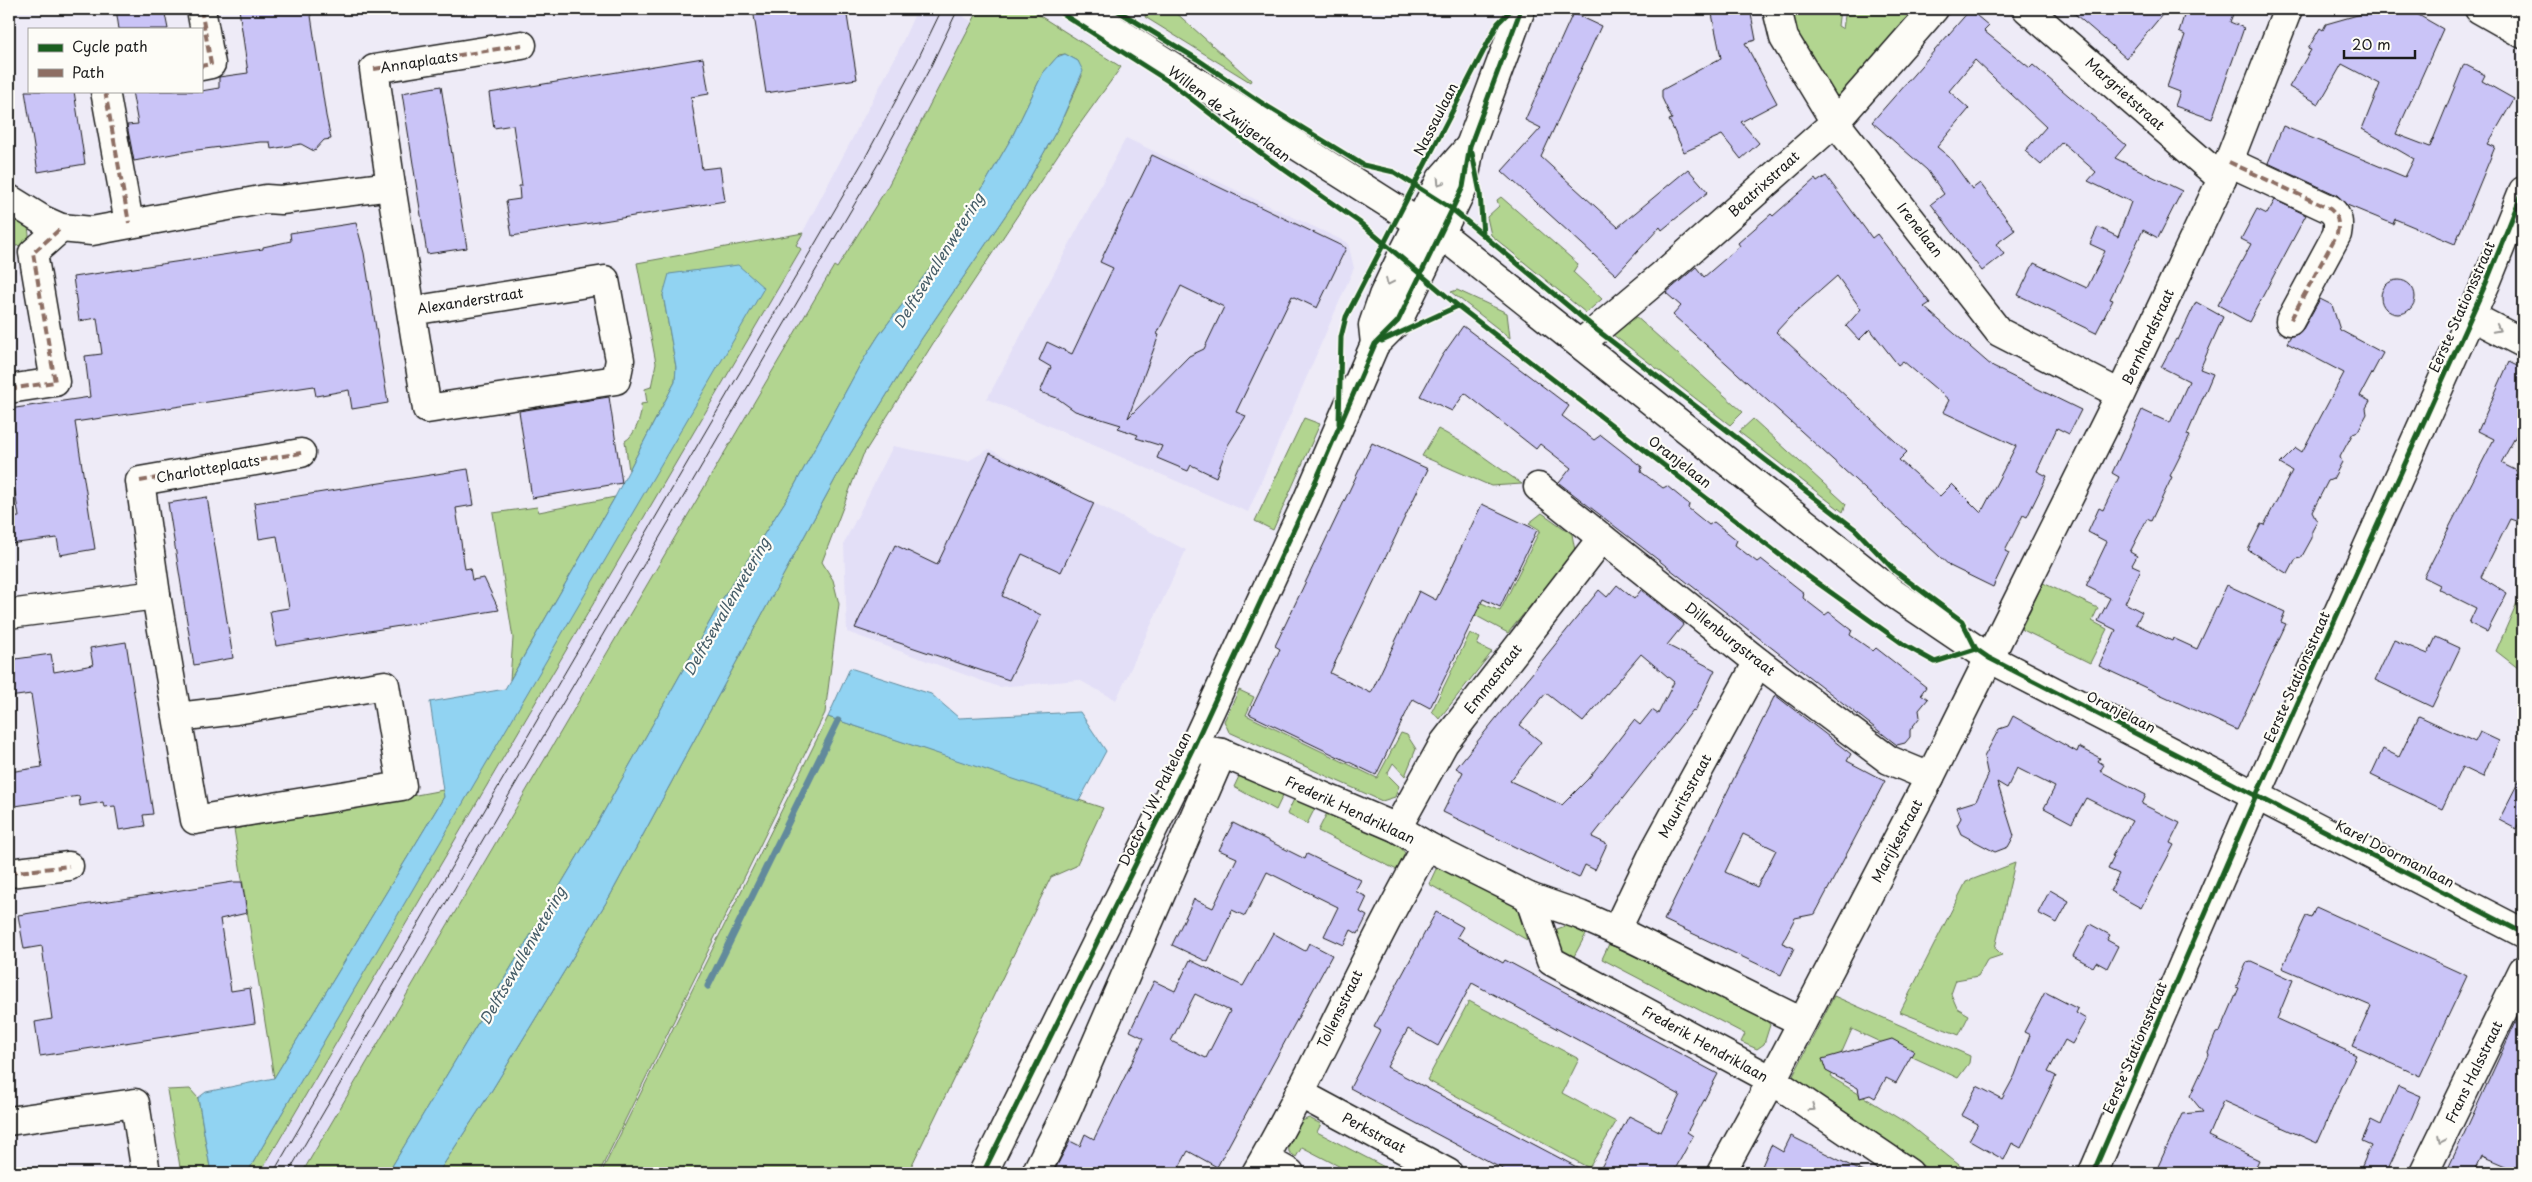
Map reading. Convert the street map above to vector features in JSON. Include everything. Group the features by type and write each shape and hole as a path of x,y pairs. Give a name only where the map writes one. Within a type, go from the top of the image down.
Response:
{"street":[{"path":"201,9 211,64 202,66"},
{"name":"Willem de Zwijgerlaan","path":"1082,9 1430,228"},
{"path":"1430,228 1463,186 1470,146 1521,9"},
{"name":"Irenelaan","path":"1777,9 1784,38 1834,122 1999,332 2120,394"},
{"name":"Beatrixstraat","path":"1580,344 1674,265 1834,122 1934,9"},
{"name":"Margrietstraat","path":"2027,9 2226,170 2330,209 2336,215 2339,223 2337,234 2290,321"},
{"name":"Bernhardstraat","path":"1989,658 2120,394 2226,170 2288,9"},
{"path":"2479,9 2523,34"},
{"name":"Annaplaats","path":"391,186 374,69 522,45"},
{"path":"105,92 129,223"},
{"path":"9,199 43,220 61,228 92,230 266,199 281,200 391,186"},
{"name":"Alexanderstraat","path":"391,186 411,311 427,409 616,380 620,360 606,280 411,311"},
{"name":"Eerste Stationsstraat","path":"2093,1173 2256,796 2471,316 2523,191"},
{"path":"9,389 55,382 33,253 61,228"},
{"name":"Doctor J.W. Paltelaan","path":"983,1173 1193,748 1308,501 1375,344 1398,321 1430,228"},
{"name":"Oranjelaan","path":"1430,228 1580,344 1893,593 1989,658 2256,796"},
{"path":"2471,316 2523,343"},
{"name":"Charlotteplaats","path":"156,595 140,481 301,453"},
{"name":"Dillenburgstraat","path":"1538,487 1758,662 1889,760 1930,777"},
{"name":"Emmastraat","path":"1397,828 1444,743 1602,538"},
{"path":"9,614 156,595 195,820 402,786 385,685 236,710 178,717"},
{"name":"Marijkestraat","path":"1720,1173 1772,1080 1930,777 1989,658"},
{"name":"Mauritsstraat","path":"1616,931 1655,850 1758,662"},
{"name":"Frederik Hendriklaan","path":"1193,748 1222,752 1397,828 1427,846 1529,897 1580,915 1616,931 1802,1022"},
{"path":"1036,1173 1066,1113 1222,752"},
{"name":"Karel Doormanlaan","path":"2256,796 2523,933"},
{"name":"Tollensstraat","path":"1260,1166 1299,1093 1364,962 1427,846"},
{"path":"9,874 69,866"},
{"name":"Frederik Hendriklaan","path":"1529,897 1551,961 1772,1080 1909,1173"},
{"name":"Frans Halsstraat","path":"2424,1173 2523,970"},
{"name":"Perkstraat","path":"1299,1093 1448,1173"},
{"path":"9,1122 135,1102 146,1173"},
{"path":"1260,1166 1290,1173"}],"shaded area":[{"path":"917,9 968,9 964,17 973,22 888,186 837,268 833,267 302,1173 260,1173 801,249 796,245 897,54"},
{"path":"1126,138 1348,243 1354,268 1248,512 987,399"},
{"path":"893,446 968,461 989,449 1186,550 1116,700 1079,680 999,687 847,632 844,543"}],"green space":[{"path":"979,9 1029,9 1121,67 1061,150 942,329 863,455 822,562 833,580 839,604 825,713 599,1173 438,1173 492,1090 610,896 839,472 922,338 1024,188 1059,126 1082,76 1078,61 1065,54 1059,55 1043,73 1012,137 954,237 879,335 860,365 790,494 723,598 597,824 388,1173 302,1173 834,266 837,268 888,186"},
{"path":"1160,9 1173,10 1251,80 1250,82 1145,17 1147,10 1158,14"},
{"path":"1789,9 1840,9 1838,26 1843,29 1846,9 1915,9 1839,96 1826,94 1795,32"},
{"path":"1501,197 1578,264 1573,272 1602,299 1586,313 1491,235 1487,217 1499,206 1497,200"},
{"path":"9,218 28,226 30,244 9,247"},
{"path":"803,233 796,245 801,249 260,1173 247,1173 763,288 663,295 676,367 675,382 629,470 625,441 632,435 638,424 641,404 647,403 645,389 651,387 656,363 637,263"},
{"path":"1457,290 1507,313 1510,338 1451,292"},
{"path":"1633,314 1743,412 1730,425 1608,331"},
{"path":"1304,418 1320,424 1273,530 1255,521"},
{"path":"1753,419 1846,504 1843,512 1739,432"},
{"path":"1438,429 1467,445 1522,484 1491,486 1422,456"},
{"path":"615,497 510,680 513,638 493,513 537,507 539,512"},
{"path":"1542,513 1572,534 1575,551 1508,633 1458,606 1463,595 1500,611 1540,530 1529,523"},
{"path":"2043,583 2098,608 2092,621 2107,629 2090,663 2021,629"},
{"path":"2523,589 2523,672 2496,651"},
{"path":"1470,633 1480,638 1477,645 1492,652 1439,719 1432,711"},
{"path":"1239,690 1254,697 1246,715 1377,778 1401,733 1407,735 1416,749 1405,776 1393,763 1387,774 1399,786 1395,797 1382,801 1229,732 1224,721"},
{"path":"828,717 1103,808 1076,866 1051,877 908,1173 601,1173"},
{"path":"1241,772 1285,791 1276,810 1234,787"},
{"path":"443,790 444,797 274,1078 234,829"},
{"path":"1295,797 1316,806 1307,824 1287,814"},
{"path":"1328,811 1397,843 1405,853 1397,870 1318,831"},
{"path":"2015,863 1995,948 2002,955 1987,960 1978,976 1956,980 1951,994 1957,1008 1969,1015 1959,1035 1900,1012 1966,882"},
{"path":"1445,867 1516,905 1527,940 1429,884 1436,869"},
{"path":"1568,925 1586,934 1572,960 1563,956 1553,936 1557,929"},
{"path":"1609,944 1766,1019 1770,1025 1764,1044 1757,1049 1741,1042 1745,1034 1602,959"},
{"path":"1834,996 1970,1056 1969,1063 1958,1078 1852,1029 1831,1077 1908,1124 1969,1173 1934,1173 1792,1078"},
{"path":"1469,1001 1579,1059 1562,1093 1616,1122 1589,1168 1427,1080"},
{"path":"190,1089 198,1098 211,1173 181,1173 167,1090"},
{"path":"1309,1118 1321,1124 1317,1132 1396,1173 1352,1173 1302,1147 1296,1157 1289,1152 1288,1141 1297,1123"}],"water":[{"name":"Delftsewallenwetering","path":"1065,54 1078,61 1083,71 1059,126 1024,188 922,338 839,472 610,896 492,1090 438,1173 388,1173 597,824 723,598 790,494 860,365 879,335 954,237 1012,137 1043,73 1057,57"},
{"path":"738,265 764,288 247,1173 211,1173 198,1098 206,1092 274,1078 444,797 430,702 505,689 615,497 675,382 676,367 663,295 669,274"},
{"path":"850,668 931,694 959,718 1080,712 1106,751 1079,801 828,717"}],"building":[{"path":"116,9 164,9 168,28 119,28"},
{"path":"239,9 310,9 331,139 324,140 314,151 301,144 271,149 270,142 260,142 189,151 134,161 127,125 138,124 132,92 202,92 219,88 219,77 248,73"},
{"path":"753,9 846,9 857,79 766,93"},
{"path":"1711,9 1750,9 1756,40 1745,43 1777,103 1741,122 1759,143 1741,159 1722,135 1684,152 1669,120 1672,119 1662,98 1662,90 1721,58"},
{"path":"2069,9 2167,9 2126,58"},
{"path":"2186,9 2235,9 2230,22 2244,28 2212,119 2175,106 2180,92 2167,87 2185,35 2179,32"},
{"path":"2370,9 2408,9 2443,29 2396,134 2430,147 2464,64 2485,75 2482,81 2514,99 2488,144 2495,147 2455,244 2395,219 2393,224 2347,205 2337,195 2268,163 2283,126 2405,177 2414,159 2362,129 2380,84 2342,64 2319,104 2289,87 2311,50 2308,49 2320,28 2323,30 2326,24 2368,12"},
{"path":"1970,10 1989,26 1984,31 2030,68 2033,65 2126,145 2115,158 2182,191 2158,238 2143,230 2110,299 2113,300 2096,333 2018,295 2034,263 2087,288 2105,251 2090,244 2098,227 2118,237 2131,202 2088,181 2096,172 2062,142 2041,165 2025,151 2046,127 1975,60 1949,91 1969,109 1937,147 1949,157 1972,189 1980,183 2015,230 1996,244 2004,254 1982,271 1931,204 1944,194 1927,170 1872,122"},
{"path":"1573,13 1601,26 1541,157 1618,227 1688,169 1708,192 1662,230 1660,227 1616,275 1502,171 1541,128 1525,120"},
{"path":"703,58 709,94 691,97 702,169 720,167 725,201 512,236 506,201 520,199 519,186 522,186 513,125 494,128 489,93"},
{"path":"441,86 467,248 427,254 402,93"},
{"path":"25,91 74,92 85,164 38,172"},
{"path":"1152,155 1346,248 1317,308 1292,296 1236,412 1246,416 1228,445 1216,477 1191,465 1188,471 1157,458 1162,446 1136,438 1138,435 1118,428 1121,425 1075,411 1057,398 1040,392 1051,367 1039,360 1047,342 1072,354 1113,268 1100,262","holes":["1181,286 1224,307 1204,349 1189,356 1128,418 1159,335 1157,334"]},
{"path":"1826,176 1872,238 1877,234 1930,303 1924,307 1993,367 2081,410 2069,434 2057,428 2037,471 2047,476 2027,517 2023,515 2005,551 2009,553 1993,587 1950,566 1673,315 1681,306 1666,293 1696,267 1704,277 1740,246 1738,243 1771,214 1773,216 1815,179 1817,182","holes":["1837,276 1861,309 1846,326 1859,340 1870,329 1898,365 1903,361 1949,400 1943,412 2016,446 1981,513 1952,484 1940,496 1899,460 1907,452 1776,332 1789,318"]},
{"path":"2275,200 2306,215 2249,322 2218,305 2251,244 2241,239 2257,209 2267,214"},
{"path":"356,223 364,253 388,403 352,409 349,390 316,396 314,386 75,422 95,549 60,555 57,538 9,544 9,518 19,517 9,454 9,409 90,397 85,356 102,354 97,318 79,321 73,277 263,249 263,247 291,241 290,233"},
{"path":"2398,280 2405,281 2410,285 2414,290 2414,304 2410,309 2405,313 2398,314 2391,313 2386,309 2382,304 2381,297 2382,290 2386,285 2391,281"},
{"path":"2320,299 2332,305 2340,330 2383,353 2360,396 2370,401 2366,408 2367,414 2358,431 2353,433 2340,457 2342,462 2333,479 2328,481 2312,512 2317,522 2312,531 2312,538 2301,558 2296,559 2288,574 2248,550 2261,524 2264,525 2292,471 2280,464 2296,448 2302,452 2344,373 2287,343 2290,337 2298,334 2303,329"},
{"path":"2196,302 2223,317 2200,369 2213,374 2187,435 2190,436 2170,476 2172,477 2151,521 2147,519 2130,552 2137,556 2132,565 2141,569 2125,603 2142,612 2136,624 2172,641 2173,638 2197,649 2227,585 2285,612 2281,622 2286,624 2237,730 2099,666 2116,630 2098,621 2110,598 2086,586 2107,542 2088,532 2099,508 2103,510 2119,477 2112,473 2142,410 2170,423 2189,381 2161,367 2176,339 2178,340"},
{"path":"1463,326 1569,406 1562,416 1594,440 1601,435 1642,467 1641,472 1663,488 1667,486 1689,504 1688,508 1709,525 1714,522 1737,540 1735,545 1757,562 1761,559 1804,593 1803,598 1825,615 1829,612 1852,630 1850,635 1873,651 1876,648 1926,687 1921,694 1928,699 1919,710 1920,717 1910,730 1910,737 1905,743 1897,745 1559,483 1571,468 1540,444 1536,449 1465,393 1452,411 1420,396 1442,356"},
{"path":"2509,362 2523,369 2523,423 2501,463 2523,474 2523,507 2516,521 2510,519 2481,577 2507,593 2487,632 2469,623 2476,608 2438,589 2440,585 2424,577 2494,439 2478,431"},
{"path":"609,397 622,483 532,498 519,411"},
{"path":"1372,443 1428,469 1330,673 1371,693 1419,591 1436,600 1482,504 1537,530 1500,607 1483,599 1430,708 1413,699 1376,775 1249,714 1280,649 1275,646"},
{"path":"990,453 1094,503 1061,572 1022,554 1002,596 1041,615 1009,680 855,628 895,545 937,565"},
{"path":"468,469 474,505 456,508 465,569 470,568 472,580 484,578 499,610 276,646 270,611 289,608 277,536 259,539 254,503"},
{"path":"207,497 233,658 194,665 168,503"},
{"path":"1617,585 1634,599 1641,590 1684,624 1667,645 1715,670 1695,711 1693,710 1592,837 1607,844 1595,870 1585,865 1579,878 1443,812 1463,772 1456,768 1599,590 1607,597","holes":["1641,654 1674,682 1658,714 1652,710 1640,725 1634,720 1588,779 1562,805 1510,781 1541,742 1520,725 1546,693 1583,722"]},
{"path":"2436,637 2460,648 2432,707 2375,680 2394,640 2428,654"},
{"path":"126,642 153,814 143,815 145,826 119,830 115,806 104,807 103,802 80,806 79,796 9,807 9,772 42,767 31,694 9,697 9,660 51,654 54,672 93,665 90,648"},
{"path":"1775,695 1851,754 1847,761 1885,781 1815,914 1795,918 1782,943 1794,948 1781,975 1664,920","holes":["1743,834 1776,850 1757,887 1725,872"]},
{"path":"2013,716 2077,752 2079,747 2100,758 2098,761 2104,765 2100,771 2146,795 2142,804 2180,823 2170,843 2174,845 2141,908 2110,891 2119,874 2108,869 2114,857 2112,856 2132,821 2086,798 2072,823 2044,808 2055,787 2017,768 2007,788 1997,782 2014,836 2008,847 1995,852 1961,834 1957,825 1961,818 1957,807 1976,801 1988,776 1984,757 1999,729 2008,726"},
{"path":"2419,716 2475,742 2480,732 2499,741 2483,777 2462,767 2442,809 2371,775 2383,749 2399,757"},
{"path":"2523,773 2523,815 2516,829 2499,820"},
{"path":"1233,823 1305,859 1307,854 1361,880 1355,891 1367,897 1360,912 1367,916 1358,934 1351,930 1344,945 1324,936 1338,907 1267,872 1245,916 1232,910 1208,962 1172,945 1194,899 1213,908 1237,858 1219,850"},
{"path":"242,882 247,913 220,919 231,991 250,988 255,1023 40,1056 35,1022 52,1019 42,946 24,949 18,915"},
{"path":"2050,890 2069,901 2057,923 2038,913"},
{"path":"2316,907 2467,976 2420,1076 2353,1046 2371,1006 2282,968 2306,916 2311,918"},
{"path":"1436,912 1463,927 1457,937 1503,963 1505,960 1718,1074 1687,1132 1693,1136 1673,1173 1598,1173 1629,1116 1661,1132 1680,1095 1472,983 1438,1046 1408,1029 1387,1067 1588,1173 1510,1173 1350,1088 1380,1030 1374,1027"},
{"path":"2090,924 2110,935 2107,940 2118,946 2107,968 2096,962 2093,967 2073,956"},
{"path":"1273,933 1305,951 1309,943 1332,955 1217,1167 1188,1151 1176,1173 1053,1173 1070,1141 1080,1146 1085,1134 1094,1139 1144,1038 1130,1031 1154,981 1175,991 1190,960 1243,986","holes":["1195,994 1230,1011 1206,1058 1171,1041"]},
{"path":"2251,961 2293,980 2277,1019 2356,1055 2317,1143 2223,1101 2208,1136 2259,1160 2253,1173 2155,1173 2182,1114 2203,1112 2190,1096 2209,1055 2208,1052 2216,1033 2220,1032 2239,988 2236,987 2247,962"},
{"path":"2045,992 2078,1009 2076,1013 2086,1019 2072,1044 2065,1040 2048,1072 2056,1076 2021,1148 2012,1143 2004,1160 1969,1140 1978,1124 1961,1115 1977,1086 2002,1099 2015,1075 2030,1035 2024,1032"},
{"path":"2523,1006 2523,1158 2517,1171 2482,1156 2474,1173 2446,1173"},
{"path":"1892,1039 1914,1051 1896,1083 1886,1078 1875,1098 1870,1095 1860,1098 1858,1088 1826,1071 1822,1059"},
{"path":"2398,1086 2421,1096 2412,1117 2386,1173 2359,1173 2371,1145 2362,1141 2371,1120 2381,1125"},
{"path":"1791,1136 1865,1173 1759,1173 1771,1145 1783,1152"}],"waterway":[{"path":"708,986 838,721"}],"tram line":[{"path":"273,1173 865,158 917,61 942,9"},
{"path":"288,1173 878,164 930,68 958,9"}],"marked path":[{"path":"201,9 211,64 202,66"},
{"path":"374,69 522,45"},
{"path":"105,92 129,223"},
{"path":"2229,162 2330,209 2337,218 2337,234 2290,321"},
{"path":"9,389 55,382 33,253 61,228"},
{"path":"140,481 301,453"},
{"path":"9,873 69,866"}],"cycle path":[{"path":"1055,9 1171,83 1262,154 1359,222 1458,306 1798,569 1906,646 1935,662 1976,649"},
{"path":"1115,9 1363,165 1394,172 1452,209 1597,330 1855,529 1896,572 1962,621 1976,649 1989,658 2523,933"},
{"name":"Nassaulaan","path":"1339,424 1341,337 1346,317 1498,23 1512,9"},
{"path":"983,1173 1193,748 1307,501 1375,344 1398,321 1463,187 1470,146 1521,9"},
{"path":"1472,153 1480,193 1483,235"},
{"path":"2093,1173 2256,796 2486,283 2523,191"},
{"path":"1382,341 1458,306"}]}
